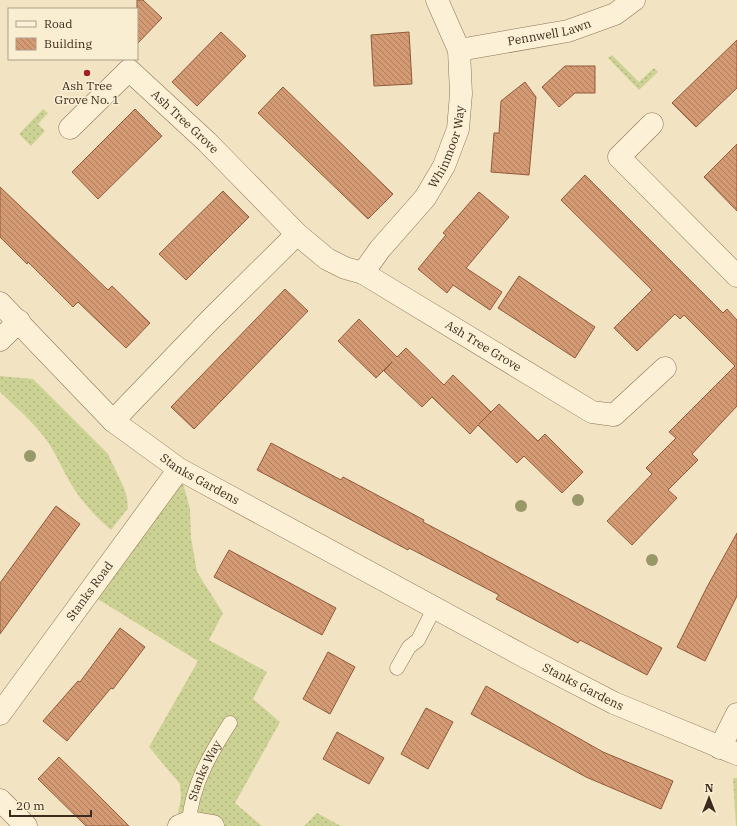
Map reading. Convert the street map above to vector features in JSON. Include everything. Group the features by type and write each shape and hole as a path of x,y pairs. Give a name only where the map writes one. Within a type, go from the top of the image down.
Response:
{"street":[{"name":"Whinmoor Way","path":"363,273 380,249 425,198 444,166 458,129 460,50 437,0"},
{"name":"Pennwell Lawn","path":"460,50 568,31 615,14 634,0"},
{"name":"Ash Tree Grove","path":"70,128 129,70 206,142 297,234 327,260 363,273 592,412 614,415 665,368"},
{"path":"652,124 619,157 737,276"},
{"path":"113,421 209,321 297,234"},
{"name":"Stanks Gardens","path":"0,303 19,321 113,421 179,469 527,658 614,703 728,751"},
{"path":"0,340 19,321"},
{"name":"Stanks Road","path":"0,714 179,469"},
{"path":"728,751 737,714"},
{"path":"0,800 26,826"},
{"name":"Stanks Way","path":"184,824 213,826"}],"lane":[{"path":"397,668 409,647 418,640 435,607"},
{"name":"Stanks Way","path":"184,824 200,775 210,754 230,723"}],"green space":[{"path":"612,55 639,82 654,68 658,72 639,90 608,58"},
{"path":"43,109 48,113 38,124 45,131 31,146 19,134"},
{"path":"0,376 33,379 108,454 124,488 128,508 111,530 84,503 71,484 45,438 24,414 0,392"},
{"path":"179,469 190,509 191,538 197,572 223,613 209,640 267,672 253,699 280,722 235,803 262,826 213,826 189,822 178,813 181,798 180,784 149,747 198,661 88,593"},
{"path":"733,778 737,778 737,826 736,826"},
{"path":"317,813 341,826 304,826"}],"building":[{"path":"137,0 143,0 162,18 138,43 138,8"},
{"path":"221,32 246,56 197,106 172,82"},
{"path":"409,32 412,84 374,86 371,35"},
{"path":"737,40 737,88 696,127 672,103"},
{"path":"565,66 595,66 595,93 575,93 559,107 542,87"},
{"path":"525,82 536,97 529,175 491,172 494,133 499,133 501,101"},
{"path":"283,87 393,194 368,219 258,113"},
{"path":"135,109 162,136 98,199 72,172"},
{"path":"737,144 737,211 704,177"},
{"path":"585,175 723,313 727,309 737,320 737,406 692,454 698,460 668,490 677,498 632,545 607,521 652,474 646,468 676,438 669,432 735,366 684,315 680,319 675,314 637,351 614,328 652,290 561,200"},
{"path":"0,187 108,290 112,286 150,323 126,348 78,302 73,307 28,262 27,264 0,237"},
{"path":"223,191 249,217 186,280 159,254"},
{"path":"479,192 509,217 466,268 502,292 490,310 453,285 447,293 418,269 446,235 443,233"},
{"path":"519,276 595,327 575,358 498,308"},
{"path":"285,289 308,311 194,429 171,407"},
{"path":"359,319 397,357 406,348 444,385 453,375 491,412 499,404 538,441 545,434 583,472 562,493 524,456 517,463 478,425 470,434 432,397 422,407 384,371 392,362 376,378 338,341"},
{"path":"271,443 341,480 343,477 424,520 423,522 662,648 647,675 580,640 578,643 496,599 499,595 409,548 408,550 257,470"},
{"path":"56,506 80,524 0,634 0,583"},
{"path":"737,533 737,596 705,661 677,647 707,587"},
{"path":"229,550 336,608 322,635 214,577"},
{"path":"120,628 145,647 113,689 111,688 67,741 43,721 78,681 80,682"},
{"path":"328,652 355,667 330,714 303,699"},
{"path":"486,686 603,752 673,781 661,809 586,777 471,714"},
{"path":"426,708 453,722 428,769 401,754"},
{"path":"337,732 384,758 369,784 323,759"},
{"path":"59,757 129,826 86,826 38,779"}],"place":[{"name":"Ash Tree Grove No. 1","path":"87,73"}]}
